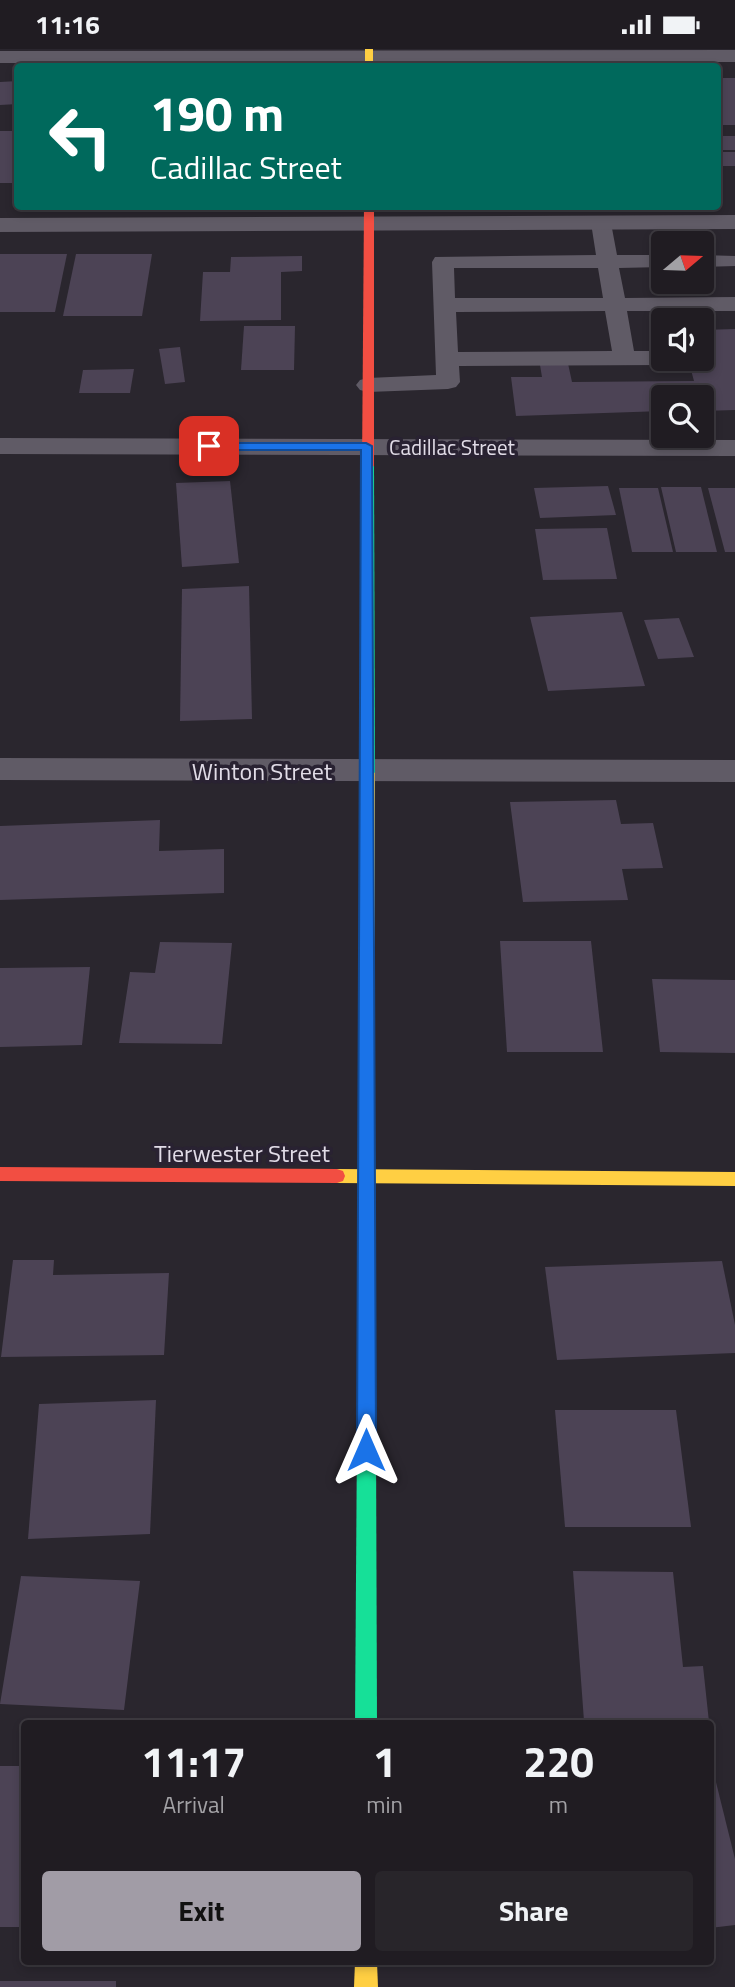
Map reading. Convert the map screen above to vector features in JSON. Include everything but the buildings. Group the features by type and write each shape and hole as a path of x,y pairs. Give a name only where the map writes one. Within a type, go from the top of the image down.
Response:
{"street":[{"path":"0,57 735,56"},
{"path":"366,1720 366,446 369,385 369,215"},
{"path":"0,225 369,215 601,223 735,222"},
{"name":"Cadillac Street","path":"0,446 735,448"},
{"name":"Winton Street","path":"0,769 735,771"},
{"name":"Tierwester Street","path":"0,1174 735,1179"},
{"path":"366,1965 366,1987"}],"lane":[{"path":"601,223 624,358"},
{"path":"369,385 448,382 443,262 651,261"},
{"path":"714,261 728,261"},
{"path":"444,305 735,304"},
{"path":"447,359 651,358"}],"traffic: fast":[{"path":"368,466 368,773"},
{"path":"366,1720 367,1142"}],"traffic: slow":[{"path":"369,49 369,63"},
{"path":"367,1142 368,773"},
{"path":"337,1176 735,1179"},
{"path":"366,1965 366,1987"}],"traffic: jam":[{"path":"368,466 369,210"},
{"path":"0,1174 337,1176"}],"route":[{"path":"209,446 366,446 366,1450"}]}
